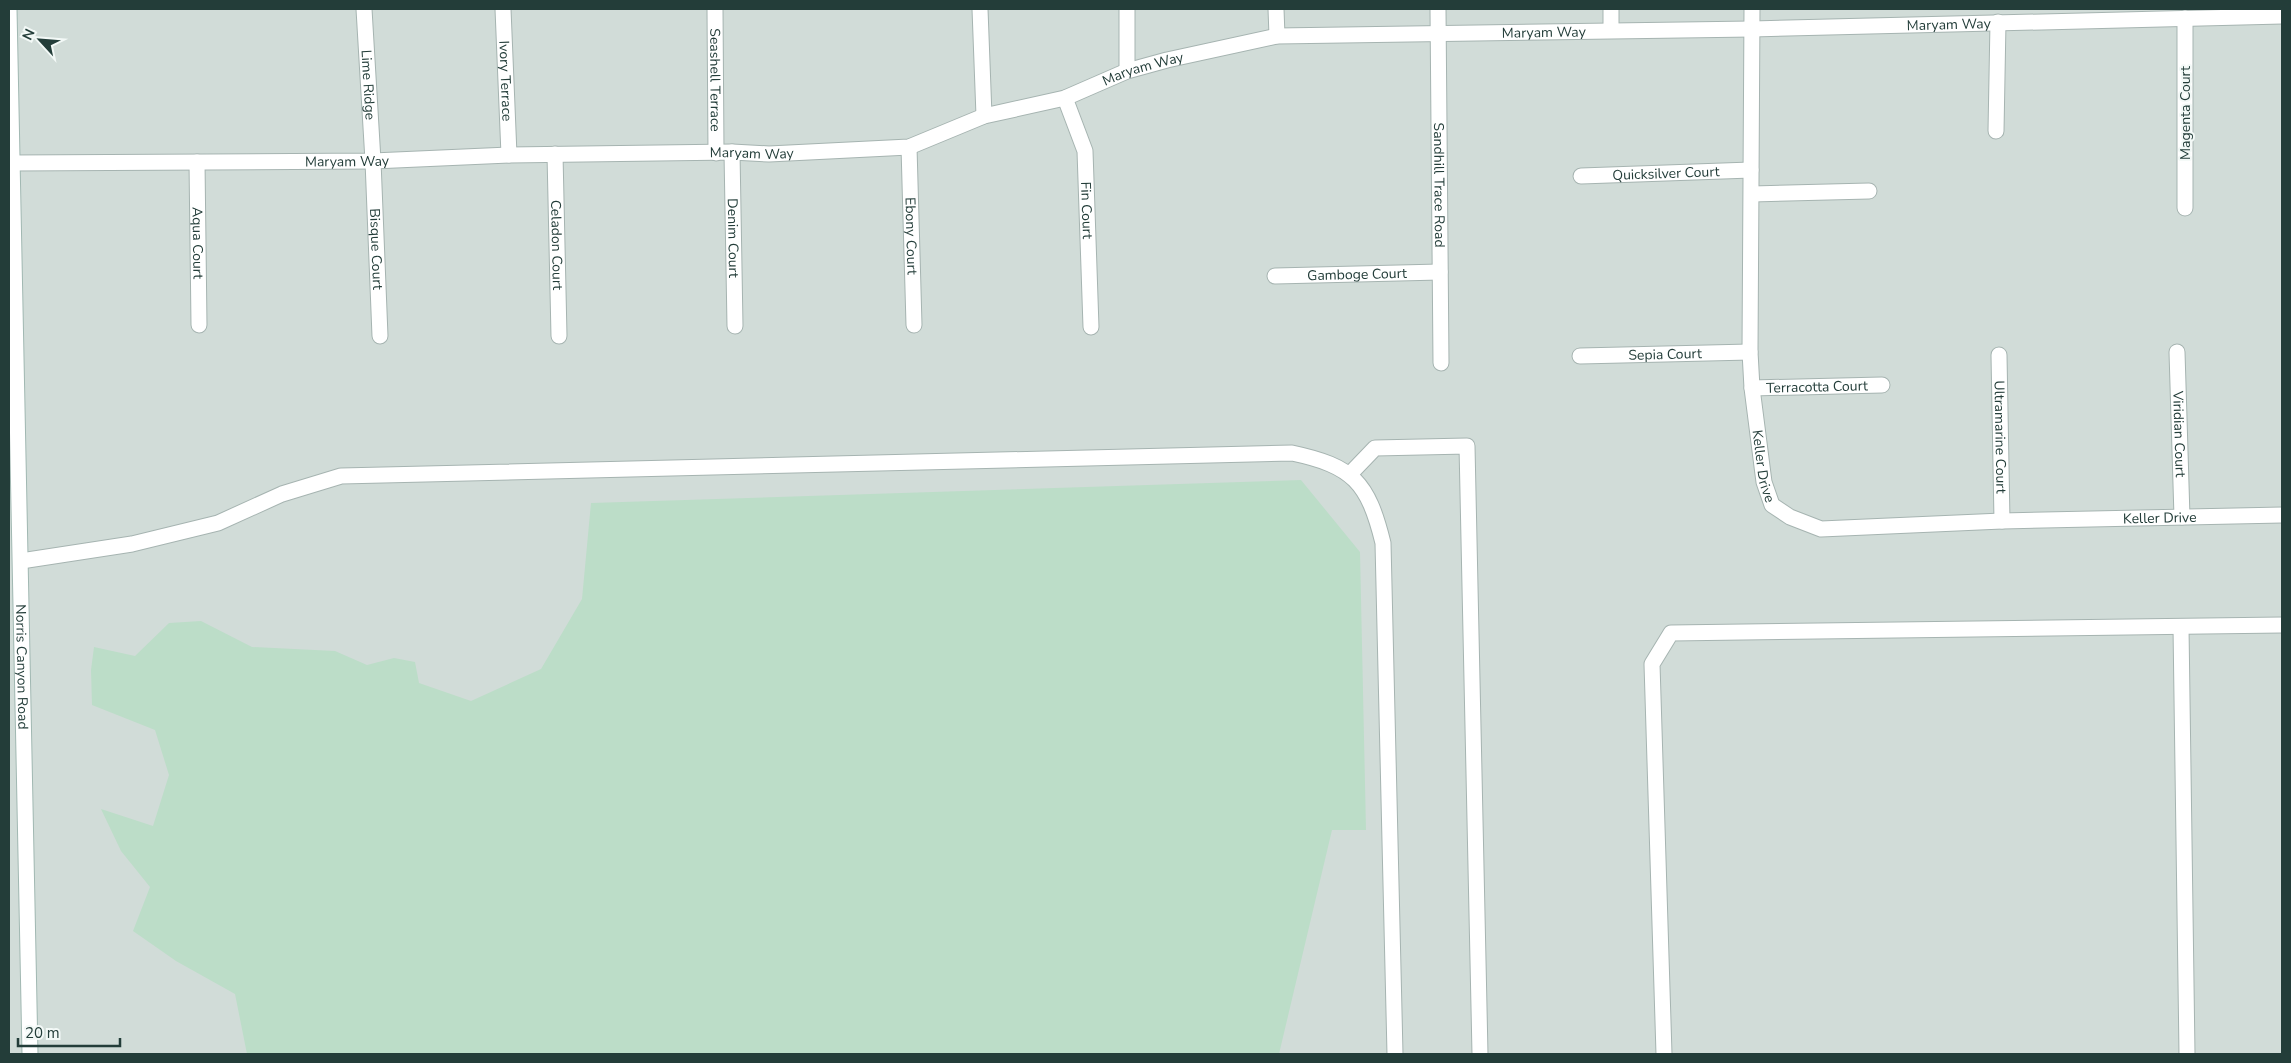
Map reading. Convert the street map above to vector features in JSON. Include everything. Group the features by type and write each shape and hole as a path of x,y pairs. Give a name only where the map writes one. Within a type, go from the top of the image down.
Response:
{"street":[{"name":"Norris Canyon Road","path":"9,9 30,1054"},
{"name":"Lime Ridge","path":"364,9 373,160"},
{"name":"Ivory Terrace","path":"503,9 509,155"},
{"name":"Seashell Terrace","path":"715,9 716,152"},
{"path":"980,9 984,116"},
{"path":"1127,9 1127,71"},
{"path":"1276,9 1277,36"},
{"name":"Sandhill Trace Road","path":"1438,9 1441,363"},
{"path":"1611,9 1611,29"},
{"name":"Keller Drive","path":"1752,9 1750,352 1752,388 1764,482 1772,505 1790,517 1821,529 2002,521 2282,515"},
{"name":"Maryam Way","path":"12,163 373,160 509,155 716,152 769,154 909,147 984,116 1065,98 1127,71 1277,36 1611,29 1752,29 1968,16 1998,22 2149,14 2185,18 2282,16"},
{"name":"Magenta Court","path":"2185,18 2185,208"},
{"path":"1996,131 1998,22"},
{"name":"Fin Court","path":"1065,98 1085,151 1091,327"},
{"name":"Ebony Court","path":"909,147 914,325"},
{"name":"Denim Court","path":"732,152 735,326"},
{"name":"Celadon Court","path":"556,154 559,336"},
{"name":"Bisque Court","path":"373,160 380,336"},
{"name":"Aqua Court","path":"197,162 199,325"},
{"name":"Quicksilver Court","path":"1581,176 1751,170"},
{"path":"1752,194 1869,191"},
{"name":"Gamboge Court","path":"1275,276 1440,272"},
{"name":"Sepia Court","path":"1580,356 1750,352"},
{"name":"Viridian Court","path":"2177,352 2182,517"},
{"name":"Ultramarine Court","path":"1999,355 2002,521"},
{"name":"Terracotta Court","path":"1752,388 1882,385"},
{"path":"1350,474 1376,448 1467,446 1480,1054"},
{"path":"21,561 132,544 218,523 282,494 341,476 1292,453 1323,460 1350,474 1368,498 1383,543 1395,1054"},
{"path":"1664,1054 1652,664 1671,633 2282,625"},
{"path":"2181,627 2187,1054"}],"shaded area":[{"path":"9,9 2282,9 2282,1054 9,1054"}],"green space":[{"path":"1301,480 1360,552 1366,830 1332,830 1279,1054 247,1054 235,994 176,961 133,931 150,887 121,851 101,809 153,826 169,775 155,730 92,705 91,670 94,647 135,656 169,623 201,621 252,647 335,651 367,665 394,658 415,662 419,683 471,701 541,669 582,599 591,503"}]}
